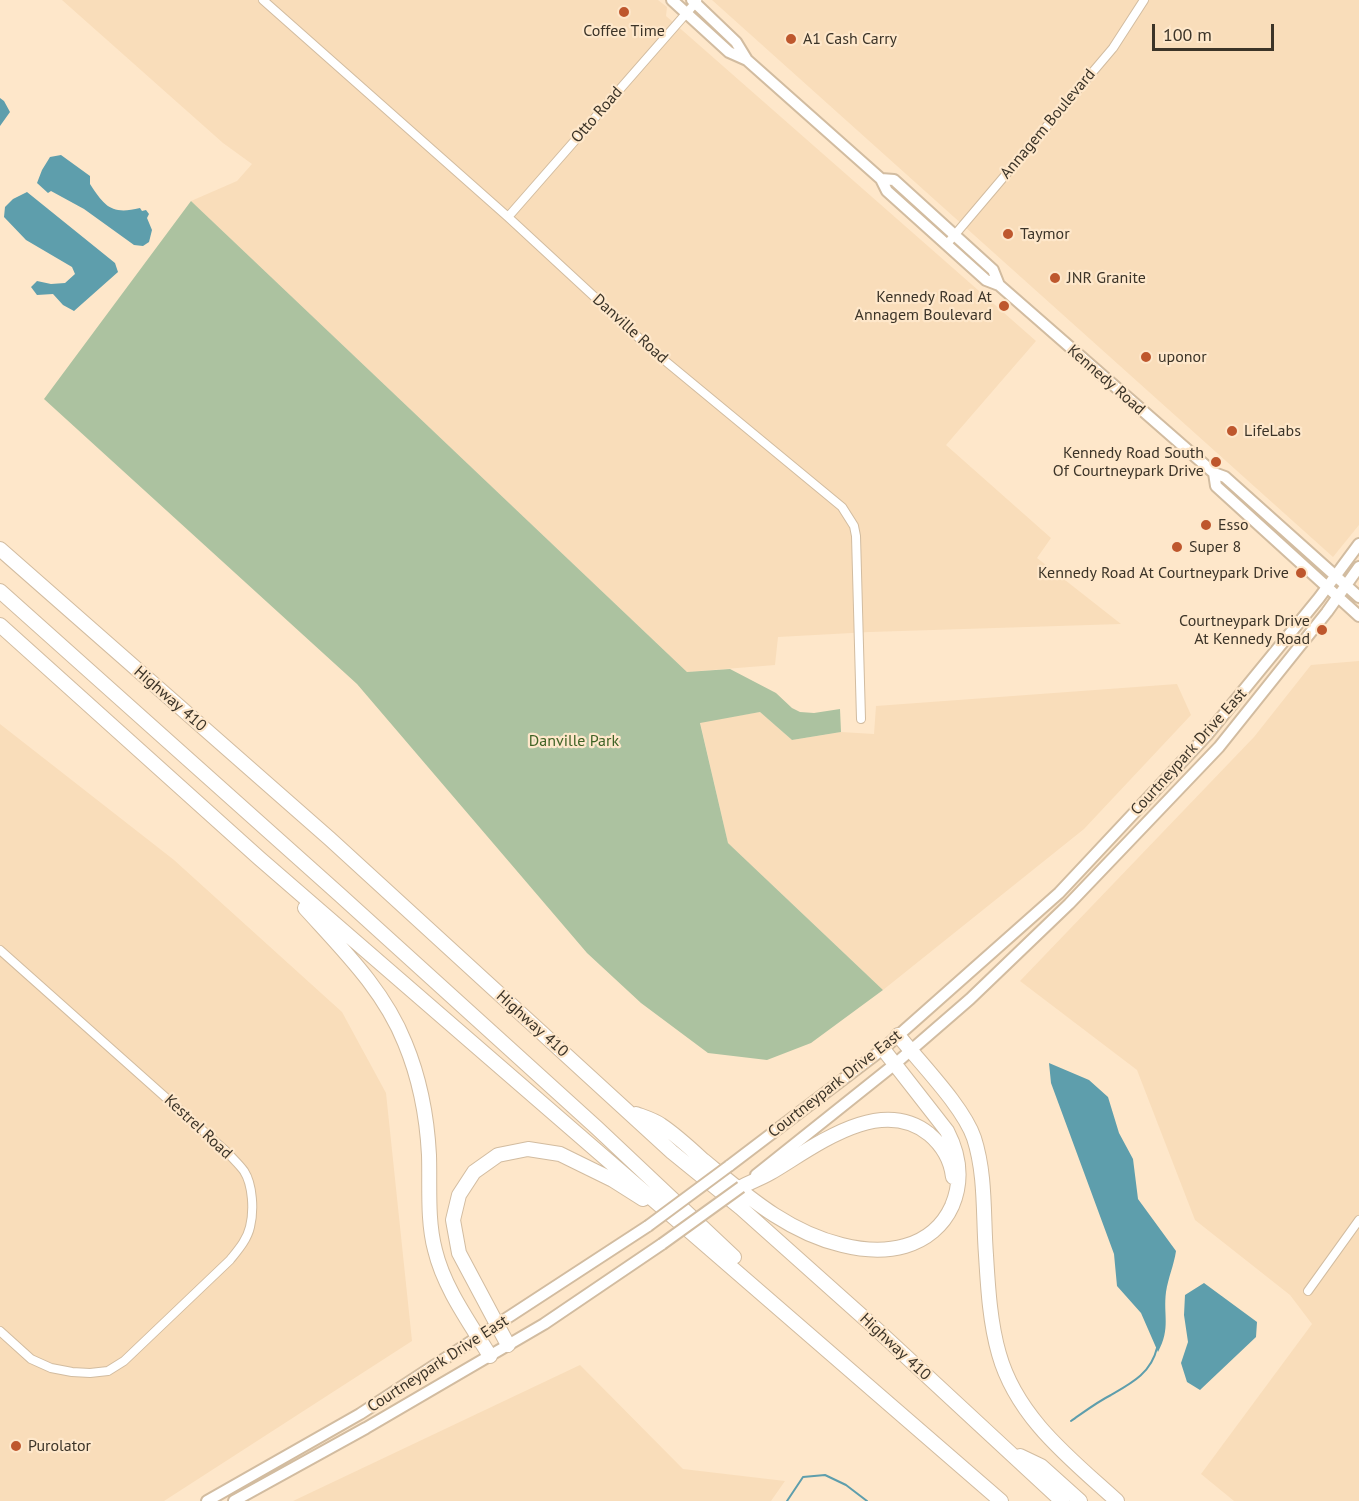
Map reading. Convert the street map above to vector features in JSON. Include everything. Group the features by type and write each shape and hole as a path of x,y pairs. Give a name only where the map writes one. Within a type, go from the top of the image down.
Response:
{"highway":[{"name":"Highway 410","path":"0,549 330,839 672,1152 741,1208 1062,1501"},
{"path":"0,591 455,999 967,1471"},
{"path":"0,625 259,858 1001,1501"},
{"path":"259,858 360,968 393,1015 406,1044 420,1089 429,1153 431,1227 435,1251 450,1287 490,1356"},
{"path":"898,1035 955,1105 973,1136 982,1178 987,1276 994,1335 1007,1376 1020,1402 1035,1423 1059,1449 1117,1501"},
{"path":"628,1111 660,1124 756,1203 781,1220 832,1243 871,1250 896,1249 925,1237 937,1228 951,1206 959,1176 958,1160 947,1131 883,1049"},
{"path":"741,1187 770,1173 798,1154 830,1137 863,1124 890,1120 915,1126 937,1141 946,1153 954,1184 951,1206"},
{"path":"508,1345 459,1253 453,1220 459,1195 474,1172 498,1155 528,1149 560,1154 640,1197 696,1245 760,1292"},
{"path":"1006,1450 1041,1466 1080,1501"}],"main road":[{"name":"Kennedy Road","path":"672,0 729,52 747,60"},
{"name":"Kennedy Road","path":"695,1 736,42 747,60 881,179 887,191 986,280 999,285 1214,473 1225,477 1359,597"},
{"name":"Kennedy Road","path":"881,179 894,180 993,270 999,285"},
{"name":"Kennedy Road","path":"1214,473 1216,486 1359,616"},
{"name":"Courtneypark Drive East","path":"207,1501 360,1414 648,1226 883,1049 1059,893 1207,735 1359,544"},
{"name":"Courtneypark Drive East","path":"234,1501 544,1324 741,1187 895,1064 970,999 1069,904 1219,747 1338,597 1359,567"}],"street":[{"name":"Danville Road","path":"263,0 508,217 652,350 842,507 854,526 856,536 861,719"},
{"name":"Annagem Boulevard","path":"946,244 1113,48 1144,0"},
{"name":"Otto Road","path":"508,217 695,1"},
{"name":"Kestrel Road","path":"0,950 228,1153 245,1172 251,1192 252,1211 250,1228 243,1244 230,1260 124,1361 108,1371 72,1372 51,1368 31,1359 0,1331"},
{"path":"1308,1291 1359,1220"}],"shaded area":[{"path":"62,0 658,0 667,7 666,16 1036,341 946,445 1051,538 1037,558 1121,624 778,637 775,665 687,672 191,201 237,181 252,164 223,143"},
{"path":"712,0 1359,0 1359,525 1333,557"},
{"path":"1359,661 1359,1501 1234,1501 1201,1474 1312,1324 1290,1295 1195,1220 1137,1070 1020,981 1254,737 1311,665"},
{"path":"1177,684 1191,715 1084,829 883,990 728,843 700,722 760,712 792,740 841,732 874,734 876,706"},
{"path":"0,724 174,860 342,1012 386,1093 412,1341 164,1501 0,1501"},
{"path":"580,1365 683,1469 785,1481 771,1501 293,1501"}],"green space":[{"name":"Danville Park","path":"191,201 687,672 730,669 776,693 792,708 800,712 814,713 840,709 841,732 792,740 760,712 700,723 728,843 883,990 811,1043 767,1060 708,1053 641,1003 587,953 357,684 44,399"}],"water":[{"path":"0,98 10,112 0,126"},
{"path":"61,155 90,176 90,184 105,204 116,210 140,208 142,211 146,210 152,230 149,242 143,246 134,245 84,209 51,191 48,193 37,183 50,157"},
{"path":"27,192 115,263 118,272 74,311 63,305 53,294 37,295 31,287 37,281 51,284 65,283 75,274 72,267 26,240 4,217 5,207 13,199"},
{"path":"1049,1063 1089,1080 1108,1097 1119,1133 1133,1159 1138,1199 1176,1251 1166,1292 1164,1336 1158,1352 1141,1313 1117,1286 1114,1254 1051,1083"},
{"path":"1204,1283 1257,1322 1256,1337 1200,1390 1187,1382 1181,1363 1188,1342 1184,1315 1185,1295"}],"waterway":[{"path":"1071,1421 1140,1376 1150,1364 1157,1348"},
{"path":"787,1501 803,1477 825,1475 846,1485 867,1501"}],"place":[{"name":"Coffee Time","path":"624,12"},
{"name":"A1 Cash Carry","path":"791,39"},
{"name":"Taymor","path":"1008,234"},
{"name":"JNR Granite","path":"1055,278"},
{"name":"Kennedy Road At Annagem Boulevard","path":"1004,306"},
{"name":"uponor","path":"1146,357"},
{"name":"LifeLabs","path":"1232,431"},
{"name":"Kennedy Road South Of Courtneypark Drive","path":"1216,462"},
{"name":"Esso","path":"1206,525"},
{"name":"Super 8","path":"1177,547"},
{"name":"Kennedy Road At Courtneypark Drive","path":"1301,573"},
{"name":"Courtneypark Drive At Kennedy Road","path":"1322,630"},
{"name":"Purolator","path":"16,1446"}]}
